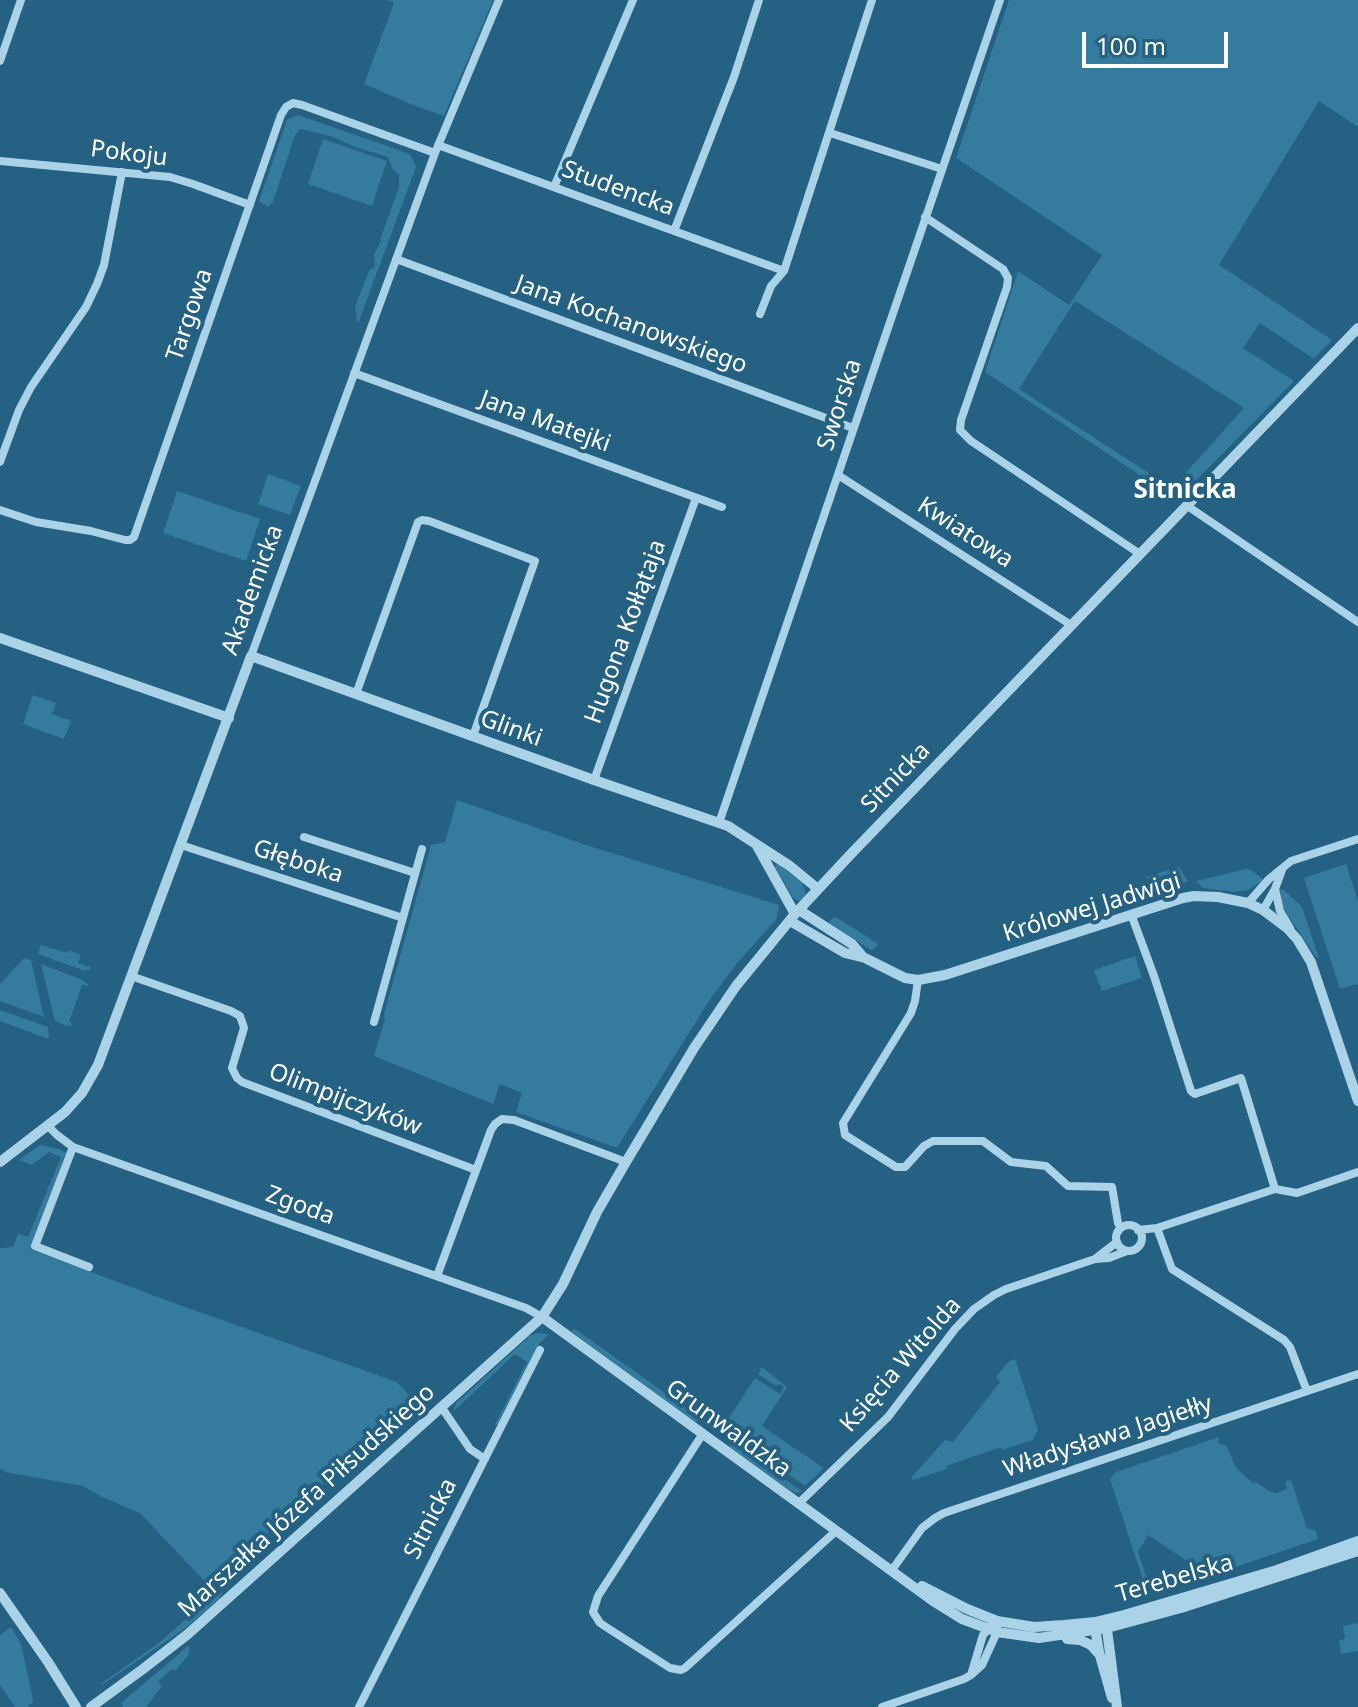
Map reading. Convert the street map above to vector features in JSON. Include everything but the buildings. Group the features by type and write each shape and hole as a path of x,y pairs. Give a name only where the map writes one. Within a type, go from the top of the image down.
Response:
{"street":[{"path":"0,61 21,0"},
{"name":"Akademicka","path":"0,1162 75,1102 98,1065 229,718 437,149 499,0"},
{"path":"554,187 633,0"},
{"path":"674,231 734,77 759,0"},
{"path":"760,314 771,286 784,271 872,0"},
{"name":"Sworska","path":"719,823 1000,0"},
{"name":"Studencka","path":"289,104 302,105 554,187 784,271"},
{"name":"Targowa","path":"0,510 36,522 130,540 134,537 281,115 289,104"},
{"path":"830,133 942,169"},
{"name":"Pokoju","path":"0,161 170,177 250,205"},
{"path":"0,462 31,387 86,307 97,284 104,265 122,172"},
{"path":"925,217 1003,269 1008,278 960,430 971,441 1140,554"},
{"name":"Jana Kochanowskiego","path":"396,259 853,428"},
{"name":"Sitnicka","path":"542,1317 563,1284 597,1212 626,1162 694,1048 736,986 818,889 1357,331"},
{"name":"Jana Matejki","path":"354,373 722,507"},
{"name":"Kwiatowa","path":"838,475 1071,625"},
{"name":"Hugona Kołłątaja","path":"594,780 696,498"},
{"path":"1186,505 1358,622"},
{"path":"356,694 418,522 429,521 535,561 473,736"},
{"path":"0,638 229,718"},
{"name":"Glinki","path":"251,656 728,826 790,866 818,889"},
{"name":"Głęboka","path":"304,837 415,873"},
{"path":"1248,903 1269,879 1295,859 1358,839"},
{"path":"755,842 795,915 845,953 865,958 905,978 918,980 911,1013 843,1123 845,1135 896,1167 905,1167 924,1146 933,1141 987,1142 1011,1162 1046,1166 1068,1186 1112,1187 1121,1228"},
{"name":"Głęboka","path":"181,845 403,918"},
{"path":"374,1022 422,849"},
{"path":"1263,910 1282,870"},
{"path":"1275,889 1280,911 1297,939"},
{"name":"Królowej Jadwigi","path":"918,980 945,975 1194,896 1248,903 1279,920 1297,939 1311,962 1358,1101"},
{"path":"1131,914 1191,1091 1195,1094 1241,1078 1275,1189"},
{"name":"Olimpijczyków","path":"131,976 240,1016 244,1028 232,1068 242,1082 476,1170"},
{"path":"437,1276 491,1130 502,1119 514,1120 626,1162"},
{"name":"Zgoda","path":"48,1126 73,1147 526,1308 542,1317"},
{"path":"73,1147 35,1246 89,1267"},
{"path":"1157,1228 1141,1240 1138,1247 1127,1251 1120,1248 1117,1242 1116,1235 1121,1228 1157,1228 1275,1189 1297,1193 1358,1172"},
{"path":"1157,1228 1172,1269 1284,1340 1290,1347 1307,1391"},
{"path":"1138,1230 1141,1240"},
{"name":"Księcia Witolda","path":"1095,1259 1117,1242"},
{"name":"Księcia Witolda","path":"798,1504 888,1417 955,1329 974,1309 1006,1289 1127,1251"},
{"name":"Marszałka Józefa Piłsudskiego","path":"91,1707 188,1634 542,1317"},
{"name":"Grunwaldzka","path":"542,1317 892,1570"},
{"name":"Sitnicka","path":"359,1707 540,1350"},
{"name":"Władysława Jagiełły","path":"892,1570 922,1528 944,1513 1358,1374"},
{"path":"442,1408 470,1449 485,1459"},
{"path":"702,1435 598,1596 593,1612 600,1623 670,1668 681,1670 836,1531"},
{"name":"Terebelska","path":"892,1570 967,1609 994,1627 1101,1625 1277,1570 1358,1541"},
{"name":"Terebelska","path":"1053,1637 1181,1608 1358,1551"},
{"name":"Terebelska","path":"892,1570 962,1619 972,1628 979,1645"},
{"path":"0,1593 76,1707"},
{"name":"Terebelska","path":"962,1619 1029,1637 1080,1640 1091,1645 1099,1654"},
{"path":"1101,1625 1099,1654 1116,1707"},
{"path":"1101,1625 1116,1707"},
{"path":"971,1675 979,1645 994,1627"},
{"path":"882,1707 903,1704 971,1675 982,1665 994,1627"}],"shaded area":[{"path":"387,0 493,0 444,116 364,84 394,3"},
{"path":"1009,0 1358,0 1358,127 1319,101 1219,265 1332,340 1314,359 1260,323 1243,348 1294,381 1177,500 985,372 1018,271 1069,305 1102,255 956,158","holes":["1075,301 1244,408 1172,488 1019,389"]},
{"path":"298,115 410,154 416,167 359,321 356,322 355,307 369,271 375,266 374,255 399,187 399,175 388,157 330,136 300,129 295,135 273,202 268,207 259,201 287,120"},
{"path":"323,139 387,161 372,206 308,184"},
{"path":"268,474 301,486 290,515 258,504"},
{"path":"177,491 260,519 246,561 163,533"},
{"path":"33,695 56,703 52,714 71,721 64,739 23,724"},
{"path":"457,800 583,844 779,905 776,920 738,962 709,1001 617,1148 516,1112 522,1093 500,1084 493,1104 374,1056 431,845 445,842"},
{"path":"777,863 802,882 806,895 801,902 793,898 775,867"},
{"path":"1346,864 1358,901 1358,984 1340,989 1304,878"},
{"path":"1179,867 1188,881 1163,889 1146,877"},
{"path":"1246,869 1264,880 1248,890 1234,892 1203,888 1196,881"},
{"path":"1280,889 1302,907 1319,958 1285,911"},
{"path":"836,917 878,944 871,950 829,923"},
{"path":"41,945 81,955 78,963 92,968 85,971 38,954"},
{"path":"1135,956 1142,978 1102,991 1094,970"},
{"path":"24,958 31,960 44,1017 0,1001 0,984"},
{"path":"41,964 83,980 90,986 82,985 69,1022 74,1025 67,1026 55,1021"},
{"path":"0,1010 48,1027 48,1039 0,1021"},
{"path":"40,1145 68,1154 64,1157 60,1168 62,1173 30,1249 397,1382 415,1402 209,1586 140,1513 83,1486 0,1469 0,1248 13,1247 18,1234 28,1237 61,1157 49,1152 32,1165 19,1160"},
{"path":"573,1329 703,1420 691,1420 572,1332"},
{"path":"537,1333 549,1334 539,1344 500,1423 494,1426 527,1362 515,1354 453,1412 456,1403"},
{"path":"1015,1359 1038,1430 1033,1440 1002,1450 1001,1447 913,1480 911,1478 945,1440 953,1442 1000,1382 996,1377 1009,1361"},
{"path":"762,1367 787,1387 762,1426 823,1469 805,1486 716,1423 721,1416 728,1419 755,1378 780,1394 784,1387 776,1386 758,1374"},
{"path":"1219,1437 1218,1443 1226,1445 1236,1468 1254,1484 1256,1482 1276,1493 1287,1489 1285,1482 1291,1480 1307,1528 1315,1530 1318,1539 1209,1576 1148,1535 1138,1552 1152,1595 1149,1595 1110,1479 1116,1472"},
{"path":"733,1442 803,1492 791,1491 729,1447"},
{"path":"220,1589 222,1594 219,1599 187,1627 102,1685 160,1642"},
{"path":"1358,1623 1358,1651 1341,1654 1339,1640 1345,1639 1343,1626"},
{"path":"11,1627 21,1644 33,1699 29,1707 15,1707 0,1685 0,1635"},
{"path":"188,1646 188,1656 175,1671 172,1669 158,1682 162,1686 146,1707 123,1707 121,1703"}],"district":[{"name":"Sitnicka","path":"1185,491"}]}
